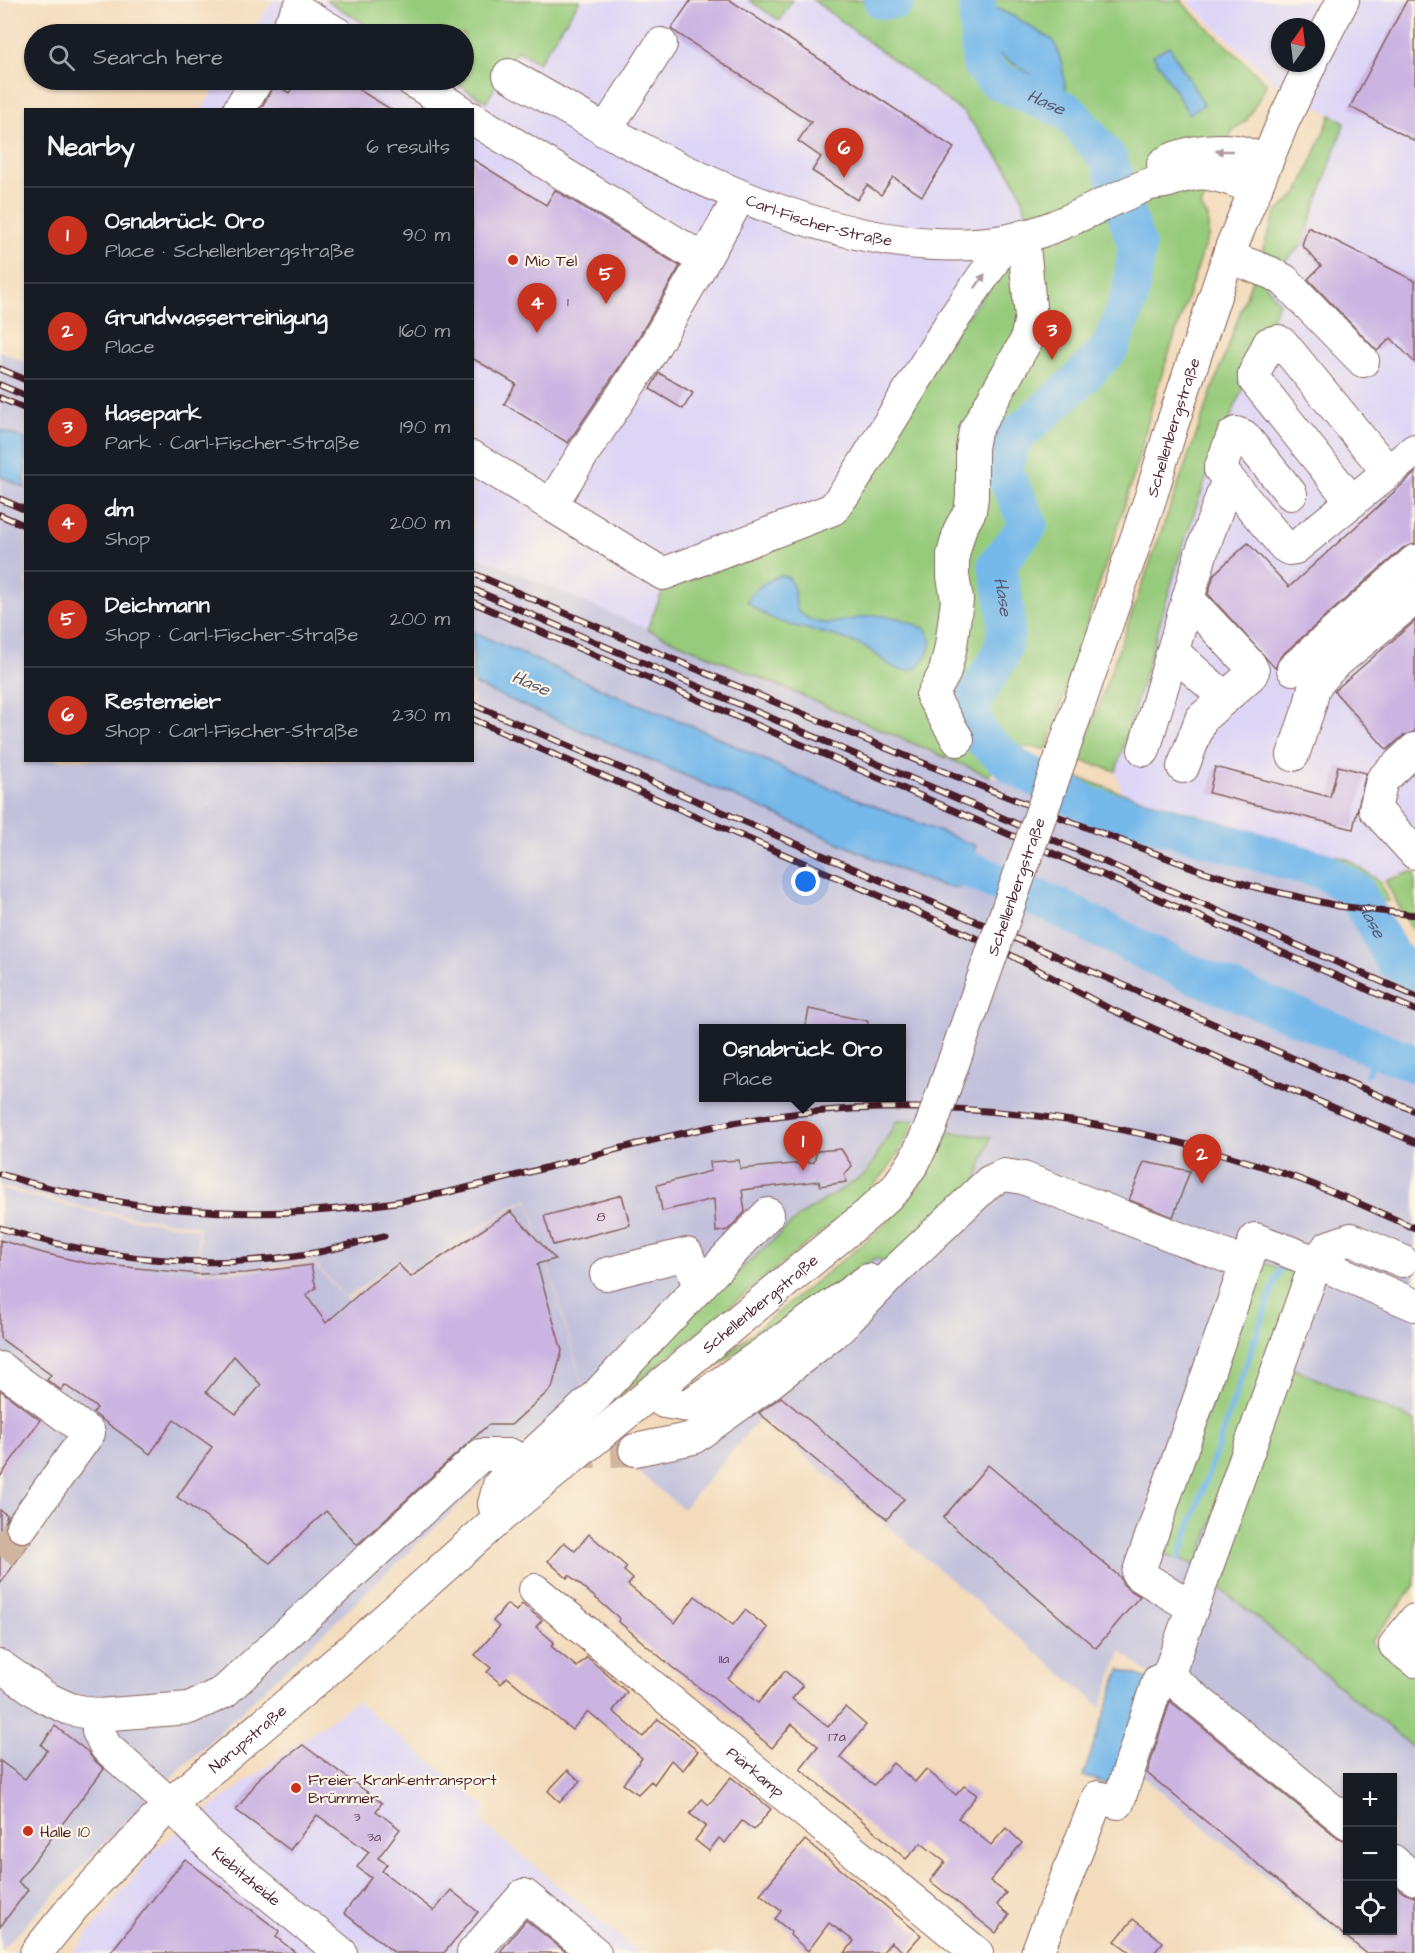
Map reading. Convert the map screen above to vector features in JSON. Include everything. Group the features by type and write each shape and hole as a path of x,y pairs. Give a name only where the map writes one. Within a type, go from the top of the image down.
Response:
{"street":[{"path":"1325,35 1343,0"},
{"path":"290,24 298,10 321,24"},
{"path":"605,131 661,44"},
{"name":"Schellenbergstraße","path":"474,1541 869,1213 896,1188 914,1162 931,1126 1062,754 1151,496 1228,257 1307,72"},
{"name":"Carl-Fischer-Straße","path":"508,75 605,131 740,196 824,226 919,244 963,245 1014,238 1098,208 1149,184 1158,167 1179,156 1205,151 1236,151 1262,175"},
{"path":"240,108 251,90"},
{"path":"427,90 456,108"},
{"path":"474,119 704,260"},
{"path":"550,505 648,357 740,196"},
{"path":"474,458 663,574 833,509 852,483 952,321 991,265 1014,238"},
{"path":"958,740 932,696 945,672 951,646 957,600 953,576 953,555 972,498 972,448 975,431 1026,341 1031,317 1014,238"},
{"path":"1228,257 1284,280 1364,361"},
{"path":"1352,502 1254,379 1254,374 1269,343 1278,340 1283,344 1388,472"},
{"path":"1291,494 1244,436 1236,433 1233,435 1220,467 1284,546 1289,549 1295,548 1415,450"},
{"path":"1144,750 1201,554 1228,479"},
{"path":"1293,669 1415,561"},
{"path":"1293,755 1314,687 1333,665 1415,597"},
{"path":"1184,768 1201,719 1251,675 1252,668 1188,599"},
{"path":"1173,652 1225,698"},
{"path":"1160,696 1201,719"},
{"path":"1415,749 1382,780 1375,809 1415,853"},
{"path":"635,1450 693,1438 767,1385 840,1328 892,1274 989,1182 1004,1175 1023,1178 1246,1264"},
{"path":"498,1519 494,1504 499,1485 596,1396 768,1214"},
{"path":"1192,1607 1138,1574 1255,1239 1322,1254 1415,1305"},
{"path":"1037,1953 1098,1797 1118,1803 1158,1681 1168,1676 1322,1254 1351,1239 1399,1268"},
{"path":"606,1274 687,1254 699,1287"},
{"path":"651,1392 664,1401 688,1407 865,1281 892,1274"},
{"path":"0,1368 89,1433 22,1526"},
{"path":"0,1666 46,1698 70,1709 98,1715 189,1708 224,1692 481,1455 511,1455"},
{"name":"Narupstraße","path":"36,1953 164,1798 345,1656 474,1541"},
{"name":"Piärkamp","path":"535,1590 977,1953"},
{"path":"1415,1620 1395,1645 1415,1661"},
{"path":"1168,1676 1343,1820"},
{"name":"Kiebitzheide","path":"98,1715 98,1731 106,1747 164,1798 210,1846 341,1953"},
{"path":"1397,1864 1415,1879"},
{"path":"472,1953 524,1895 595,1953"}],"shaded area":[{"path":"273,0 326,0 365,24 257,24"},
{"path":"580,0 749,0 779,21 792,0 813,0 965,114 1008,170 1020,192 1033,233 838,523 663,590 647,629 474,554 474,108 202,108 214,90 467,90 486,102 517,49 538,62"},
{"path":"1190,0 1415,0 1415,871 1379,881 1347,859 1122,793 1116,771 1180,555 1211,464 1263,281 1345,123 1274,82 1189,3"},
{"path":"0,351 24,362 24,762 474,762 474,554 989,776 1324,871 1356,891 1377,930 1379,969 1415,984 1415,1585 1371,1642 1415,1676 1415,1953 1359,1953 1136,1771 1158,1681 1121,1651 1101,1707 760,1418 683,1509 621,1458 647,1436 690,1427 849,1307 834,1285 876,1258 991,1137 948,1132 915,1120 897,1121 866,1173 801,1215 681,1323 593,1418 528,1198 512,1206 411,1273 399,1260 346,1298 313,1261 246,1269 201,1270 199,1226 103,1212 0,1186"},
{"path":"0,1189 102,1214 197,1229 199,1272 246,1271 313,1263 347,1301 399,1262 411,1275 528,1200 584,1391 511,1455 170,1779 135,1753 146,1801 0,1951"},
{"path":"356,1701 487,1808 479,1820 639,1953 73,1953 157,1847"}],"green space":[{"path":"326,0 580,0 538,63 517,50 486,102 467,90 474,90 474,24 365,24"},
{"path":"749,0 792,0 780,21"},
{"path":"813,0 1183,0 1182,3 1267,84 1247,120 1232,131 1201,207 1208,217 1208,236 1155,395 1133,478 1047,749 1006,745 989,776 647,629 663,590 838,523 959,326 1033,233 1020,192 1008,170 965,114"},
{"path":"1331,115 1345,122 1302,245 1263,281 1279,302 1211,464 1180,555 1116,771 1079,760 1276,213 1298,193"},
{"path":"1073,776 1122,793 1347,859 1379,881 1389,901 1360,899 1356,891 1324,871 1091,806 1067,795"},
{"path":"1411,872 1415,873 1415,935 1385,881"},
{"path":"1377,939 1415,954 1415,984 1379,969"},
{"path":"915,1120 891,1165 857,1203 593,1418 681,1323 801,1215 866,1174 897,1121"},
{"path":"948,1132 991,1137 974,1187 892,1264 875,1258 693,1382 890,1219 922,1180 936,1158"},
{"path":"1261,1262 1299,1275 1197,1565 1159,1552"},
{"path":"1289,1367 1415,1421 1415,1585 1371,1642 1415,1676 1415,1749 1212,1581"}],"water":[{"path":"977,0 1015,17 1054,41 1062,64 1069,112 1048,103 1046,93 1035,77 1001,56 978,21"},
{"path":"1169,46 1204,104 1189,114 1153,55"},
{"path":"0,430 24,439 24,488 0,476"},
{"path":"780,575 789,578 791,582 798,612 811,620 827,624 874,615 899,618 926,629 932,641 924,658 919,666 904,671 887,664 863,646 769,617 747,601 757,589"},
{"path":"474,632 704,731 799,776 976,846 959,888 942,886 907,873 474,684"},
{"path":"1120,1669 1151,1680 1114,1786 1083,1776"}],"building":[{"path":"691,0 730,0 954,148 922,196 893,177 881,195 867,185 857,200 812,171 821,157 798,141 811,122 671,29"},
{"path":"1407,0 1415,0 1415,141 1350,107"},
{"path":"272,90 284,90 289,93 291,90 359,90 389,108 261,108"},
{"path":"474,160 546,205 555,190 680,266 633,347 568,443 504,404 516,384 474,359"},
{"path":"1308,227 1415,281 1415,363 1391,338 1377,351 1308,279 1321,266 1302,245"},
{"path":"659,373 693,393 683,409 650,389"},
{"path":"1415,473 1415,544 1403,548 1281,656 1275,668 1208,594 1214,574 1248,543 1289,587"},
{"path":"1415,621 1415,732 1403,736 1387,750 1334,691"},
{"path":"1338,766 1366,773 1353,829 1209,793 1215,767 1330,797"},
{"path":"809,1009 868,1021 868,1024 806,1024"},
{"path":"841,1149 852,1166 845,1174 846,1182 820,1186 819,1181 742,1190 745,1212 728,1230 716,1232 714,1199 662,1211 657,1185 711,1171 710,1162 739,1160 740,1169 814,1162 817,1151"},
{"path":"1144,1162 1190,1171 1173,1217 1129,1200"},
{"path":"622,1195 630,1225 553,1245 544,1216"},
{"path":"511,1211 555,1259 537,1264 562,1351 552,1388 511,1425 488,1425 357,1545 326,1511 270,1563 177,1497 212,1447 174,1420 150,1454 93,1413 97,1408 65,1385 61,1390 47,1380 51,1375 0,1338 0,1240 86,1263 198,1274 246,1273 311,1265 316,1288 306,1295 326,1323 368,1286 398,1264 411,1277","holes":["234,1356 261,1385 236,1414 206,1392"]},
{"path":"0,1390 40,1420 0,1477"},
{"path":"781,1397 904,1499 887,1519 759,1413"},
{"path":"988,1465 1120,1577 1128,1589 1140,1596 1096,1648 943,1518"},
{"path":"0,1510 7,1515 4,1525 5,1533 11,1540 20,1544 30,1542 0,1584"},
{"path":"589,1534 627,1567 624,1571 633,1579 628,1585 675,1623 695,1596 733,1625 745,1610 768,1628 728,1679 758,1703 785,1671 803,1686 792,1699 828,1727 845,1707 866,1725 840,1757 874,1785 893,1763 915,1782 926,1769 956,1795 964,1786 977,1795 958,1818 991,1845 1006,1828 1022,1843 990,1881 1006,1893 997,1905 1009,1915 996,1933 930,1881 945,1862 921,1843 906,1859 800,1769 818,1746 792,1724 772,1748 713,1698 673,1668 569,1575 567,1578 548,1561 564,1542 575,1551"},
{"path":"507,1604 516,1611 522,1604 542,1620 536,1627 554,1642 551,1646 577,1667 587,1657 627,1692 613,1711 643,1737 658,1719 698,1751 683,1770 671,1760 654,1784 651,1781 638,1794 623,1784 642,1758 588,1711 572,1730 507,1677 501,1684 487,1672 491,1668 475,1655 499,1627 493,1621"},
{"path":"1170,1701 1337,1837 1343,1839 1343,1934 1147,1773"},
{"name":"Halle 10","path":"55,1726 88,1752 104,1769 18,1882 28,1890 0,1927 0,1761 25,1779 47,1750 41,1745"},
{"path":"303,1745 382,1803 376,1811 400,1829 378,1858 387,1864 382,1871 434,1911 451,1890 478,1912 444,1953 395,1953 344,1913 371,1878 357,1867 369,1852 317,1815 290,1850 236,1810 261,1776"},
{"path":"568,1770 580,1781 560,1802 548,1791"},
{"path":"731,1777 771,1809 754,1830 742,1821 725,1843 719,1838 709,1851 695,1840 706,1826 690,1814 702,1799 709,1805"},
{"path":"805,1840 921,1935 905,1953 891,1942 882,1953 845,1953 854,1941 829,1923 808,1951 790,1935 791,1932 775,1919 781,1911 760,1894"},
{"path":"185,1859 279,1931 276,1937 296,1953 110,1953"},
{"path":"1397,1888 1415,1897 1415,1953 1366,1953 1344,1935 1397,1935"},
{"path":"1133,1919 1163,1942 1154,1953 1131,1953 1115,1941"},
{"path":"526,1920 567,1953 499,1953"}],"waterway":[{"name":"Hase","path":"882,0 896,0"},
{"name":"Hase","path":"977,0 981,64 996,80 1069,112 1109,160 1137,247 1130,297 1110,348 1074,385 1014,438 1003,470 1029,525 997,564 1006,614 1005,639 996,663 978,693 970,712 983,739 1016,767 1091,806 1324,871 1356,891 1393,959 1415,971"},
{"name":"Hase","path":"921,850 1053,905 1185,971 1415,1064"},
{"path":"1367,1074 1378,1049"},
{"path":"1179,1558 1280,1268"}],"tunnel":[{"path":"563,1453 635,1450"},
{"path":"0,1556 22,1526"}],"railway":[{"path":"0,369 24,379"},
{"path":"0,385 24,395"},
{"path":"0,398 24,408"},
{"path":"0,499 24,509"},
{"path":"0,515 24,525"},
{"path":"474,574 745,690 928,765 1205,872 1255,887 1338,906 1415,915"},
{"path":"474,590 1415,996"},
{"path":"474,603 1415,1010"},
{"path":"474,705 1415,1111"},
{"path":"474,720 949,926 1005,952 1108,1008 1261,1077 1415,1142"},
{"path":"0,1174 53,1189 163,1208 218,1212 330,1210 385,1204 439,1194 664,1137 755,1119 801,1113 924,1108 1048,1117 1169,1140 1288,1175 1415,1228"},
{"path":"0,1228 75,1248 152,1259 192,1261 270,1259 308,1254 384,1236"}],"place":[{"name":"Restemeier","path":"844,178"},
{"name":"Mio Tel","path":"513,260"},
{"name":"Deichmann","path":"606,304"},
{"name":"dm","path":"537,333"},
{"name":"Hasepark","path":"1052,360"},
{"name":"Osnabrück Oro","path":"803,1171"},
{"name":"Grundwasserreinigung","path":"1202,1184"},
{"name":"Freier Krankentransport Brümmer","path":"296,1788"},
{"name":"Halle 10","path":"28,1831"}]}
